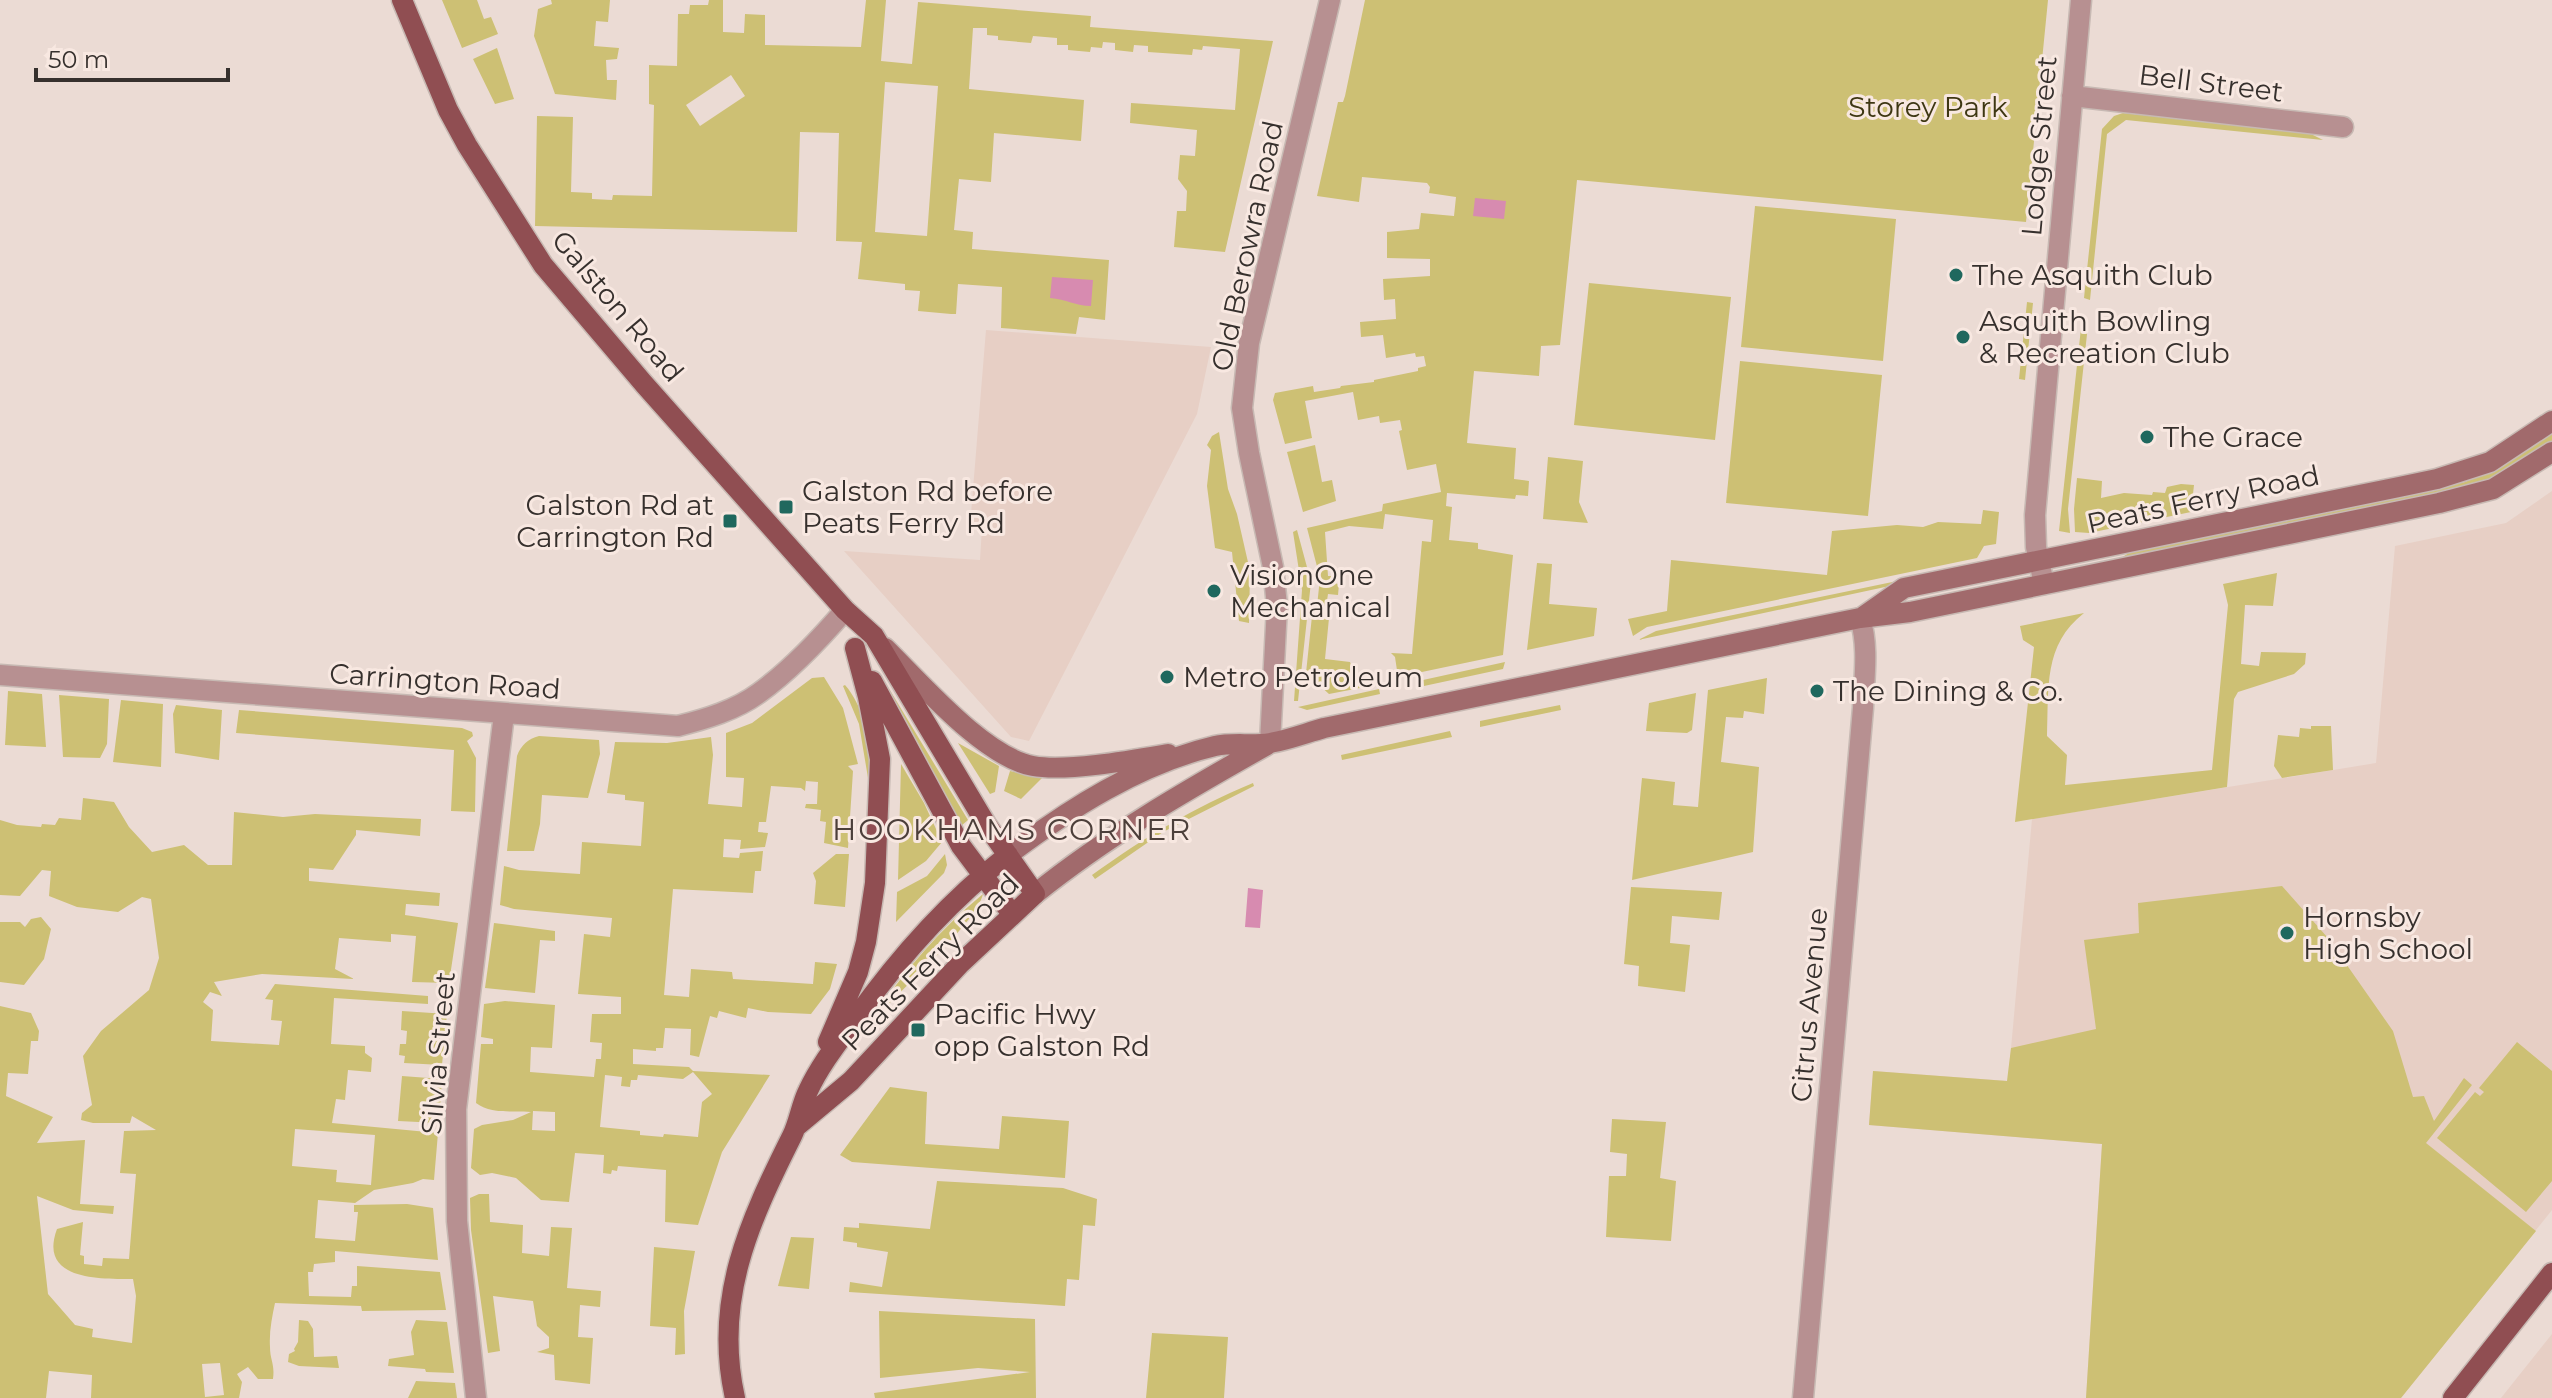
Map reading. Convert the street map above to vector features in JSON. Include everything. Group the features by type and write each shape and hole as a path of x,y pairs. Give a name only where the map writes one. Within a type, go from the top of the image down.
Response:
{"main road":[{"name":"Galston Road","path":"402,0 448,110 543,265 845,610 874,636 986,824 1035,894"},
{"name":"Peats Ferry Road","path":"1860,618 1904,588 2437,479 2490,462 2552,421"},
{"name":"Peats Ferry Road","path":"735,1398 729,1374 729,1313 740,1253 764,1191 797,1126 808,1091 838,1042 903,956 950,903 1008,855 1104,792 1172,761 1217,746 1270,743 1338,725 1860,618 1910,612 2470,496 2509,481 2552,452"},
{"name":"Galston Road","path":"845,610 855,648 956,837 1012,914"},
{"path":"874,636 983,743 1010,759 1034,766 1065,766 1130,760 1217,746"},
{"path":"808,1091 858,972 875,883 880,759 872,712 855,648"},
{"name":"Peats Ferry Road","path":"797,1126 851,1081 960,964 1035,894 1134,822 1270,743"},
{"path":"2453,1398 2552,1273"}],"street":[{"name":"Old Berowra Road","path":"1270,743 1277,606 1273,567 1242,408 1249,343 1330,0"},
{"name":"Lodge Street","path":"2044,584 2035,532 2036,506 2081,0"},
{"name":"Bell Street","path":"2072,96 2343,127"},
{"name":"Carrington Road","path":"0,675 678,726 712,718 758,694 822,637 845,610"},
{"name":"Citrus Avenue","path":"1803,1398 1863,708 1866,644 1860,618"},
{"name":"Silvia Street","path":"476,1398 457,1221 456,1109 504,714"}],"shaded area":[{"path":"1475,198 1506,201 1504,219 1473,216"},
{"path":"1052,277 1093,280 1091,306 1050,298"},
{"path":"986,330 1211,347 1197,414 1029,741 1011,737 844,551 980,560 982,528 970,526"},
{"name":"Hornsby High School","path":"2552,491 2552,1210 2401,1398 2086,1398 2102,1144 1869,1125 1873,1071 2008,1081 2032,819 2376,763 2395,546 2506,523"},
{"path":"1248,888 1263,890 1260,928 1245,927"},
{"path":"2552,1334 2552,1398 2501,1398"}],"green space":[{"path":"442,0 477,0 484,19 491,17 498,34 462,48"},
{"path":"551,0 610,0 608,22 596,21 594,46 619,48 617,59 606,60 607,80 617,80 616,100 555,94 534,36 538,9 552,4"},
{"path":"709,0 723,0 723,32 744,33 745,14 765,15 765,45 861,47 866,0 886,0 881,61 912,64 918,2 1091,16 1090,27 1273,41 1225,252 1174,247 1177,211 1186,211 1187,191 1178,179 1180,155 1195,156 1197,130 1130,123 1131,103 1235,110 1240,49 1203,46 1202,50 1193,49 1192,55 1148,52 1148,46 1134,45 1133,52 1115,50 1115,43 1103,42 1102,48 1091,47 1090,52 1068,50 1068,45 1057,45 1057,38 1033,36 1031,43 998,40 998,36 987,35 987,28 973,28 969,89 1084,100 1081,141 994,133 991,182 959,179 954,230 973,232 972,249 1109,260 1105,320 1079,317 1076,334 1001,328 1002,287 958,284 956,314 951,314 918,311 920,291 905,290 905,284 858,279 862,242 836,241 839,133 800,132 797,232 535,226 537,116 573,117 571,192 592,193 592,199 612,200 613,195 652,196 654,105 649,104 649,65 677,66 678,14 689,14 690,5 708,5","holes":["731,75 745,96 700,126 686,105","885,82 938,86 927,236 875,232"]},
{"name":"Storey Park","path":"1365,0 2048,0 2026,222 1577,180 1560,345 1541,346 1539,376 1474,371 1467,443 1516,448 1514,479 1529,481 1528,496 1516,495 1515,499 1447,493 1446,506 1452,507 1449,540 1478,543 1478,549 1513,555 1503,655 1398,677 1395,657 1391,653 1412,654 1422,541 1431,542 1433,520 1385,514 1383,529 1349,526 1325,532 1328,576 1334,576 1333,583 1339,584 1338,595 1328,594 1326,607 1317,606 1320,578 1307,528 1382,511 1383,504 1441,492 1436,464 1407,470 1399,431 1402,430 1400,420 1380,423 1379,416 1358,420 1353,392 1305,401 1312,438 1285,444 1273,400 1275,393 1313,386 1314,392 1374,382 1418,371 1418,368 1426,366 1424,356 1416,357 1415,353 1386,358 1383,335 1361,337 1360,322 1396,319 1395,299 1384,300 1383,279 1430,276 1430,259 1387,258 1387,232 1419,229 1421,213 1454,216 1456,197 1429,193 1427,183 1362,177 1359,202 1317,196 1338,102 1343,102 1345,96"},
{"path":"497,48 514,99 495,104 473,59"},
{"path":"2123,113 2307,132 2323,140 2126,120 2107,134 2090,300 2084,298 2102,129 2114,116"},
{"path":"1755,206 1896,219 1883,361 1741,347"},
{"path":"1589,283 1731,297 1715,440 1574,425"},
{"path":"2027,302 2033,303 2025,380 2019,379"},
{"path":"2088,325 2068,509 2070,533 2059,531 2081,328"},
{"path":"1740,361 1882,375 1868,516 1726,503"},
{"path":"1219,432 1228,489 1250,571 1249,623 1239,621 1232,552 1215,548 1207,486 1211,450 1207,445 1212,436"},
{"path":"2552,432 2552,444 2527,462 2469,491 2113,563 2132,551 2465,482 2500,467"},
{"path":"1315,445 1322,482 1332,480 1336,501 1303,512 1287,452"},
{"path":"1548,457 1583,461 1579,502 1588,523 1543,519"},
{"path":"2077,478 2102,481 2101,498 2124,493 2152,495 2153,492 2165,493 2167,487 2194,485 2191,512 2089,533 2075,532"},
{"path":"1983,510 1999,512 1996,544 1984,546 1977,558 1647,627 1633,636 1628,619 1667,611 1671,560 1827,575 1832,531 1897,525 1923,527 1938,522 1981,524"},
{"path":"1297,530 1311,582 1298,701 1294,701 1302,590 1293,532"},
{"path":"1537,563 1552,564 1549,604 1597,608 1594,636 1527,650"},
{"path":"2277,573 2273,606 2245,605 2241,664 2259,666 2261,652 2306,653 2305,664 2294,674 2238,692 2234,699 2227,787 2015,822 2034,647 2023,640 2020,626 2084,613 2061,639 2049,684 2047,736 2067,755 2065,785 2212,770 2228,605 2223,584"},
{"path":"1926,575 1927,578 1638,640 1656,631"},
{"path":"1312,616 1329,618 1325,659 1350,662 1360,688 1329,694 1306,673"},
{"path":"1505,662 1503,669 1424,686 1423,680"},
{"path":"879,672 968,820 961,826 876,674"},
{"path":"824,677 843,708 858,764 848,766 853,771 848,848 824,843 826,822 820,821 821,810 805,808 806,804 817,804 818,782 806,781 805,791 771,786 766,822 759,822 758,832 768,833 765,847 740,849 741,840 724,839 723,857 739,858 740,853 763,851 761,871 755,871 753,893 673,889 664,995 689,997 691,969 732,972 733,979 813,984 815,962 837,964 830,989 811,1014 748,1008 746,1018 719,1011 717,1018 710,1016 699,1057 690,1055 691,1029 665,1028 663,1048 656,1048 656,1051 633,1049 633,1064 770,1075 722,1152 698,1225 665,1222 666,1170 618,1166 617,1171 612,1170 611,1174 603,1173 604,1155 575,1153 569,1202 541,1200 516,1178 492,1173 480,1175 471,1168 474,1129 513,1120 531,1112 495,1111 476,1103 481,1044 493,1044 493,1039 481,1037 484,1004 505,1001 555,1005 552,1048 531,1047 530,1072 594,1077 596,1059 601,1059 602,1043 590,1042 592,1014 621,1014 621,997 578,994 584,934 610,937 612,918 500,905 504,866 519,870 580,874 582,842 641,846 644,802 625,800 625,795 607,793 615,742 667,743 711,737 713,755 708,804 742,807 744,778 726,777 726,733 752,723 812,678","holes":["693,1072 712,1094 702,1102 698,1137 640,1135 640,1131 600,1127 605,1075 622,1077 621,1086 630,1087 631,1080 637,1080 638,1075 683,1079","533,1111 555,1112 555,1131 532,1130"]},
{"path":"1767,678 1764,714 1744,711 1743,718 1726,717 1721,762 1759,767 1753,852 1632,880 1642,778 1675,782 1673,805 1698,807 1708,690"},
{"path":"845,685 864,721 870,790 859,724"},
{"path":"1379,689 1380,694 1307,710 1298,707"},
{"path":"8,691 42,694 46,747 5,745"},
{"path":"1696,693 1692,730 1687,733 1646,731 1649,703"},
{"path":"59,695 109,699 107,744 100,758 63,757"},
{"path":"121,700 163,704 161,767 113,762"},
{"path":"176,705 222,710 219,760 175,753 173,714"},
{"path":"1560,705 1561,710 1480,727 1480,721"},
{"path":"239,710 462,728 472,732 473,736 467,741 476,758 475,812 451,811 454,750 236,733"},
{"path":"2311,726 2331,726 2333,770 2282,778 2274,766 2278,735 2299,737 2300,728 2311,729"},
{"path":"1450,731 1452,737 1342,760 1341,755"},
{"path":"539,736 599,740 600,754 588,798 542,795 534,851 507,851 517,756 525,743"},
{"path":"958,743 999,766 995,792 990,794"},
{"path":"901,764 942,842 926,861 898,880"},
{"path":"1010,771 1042,778 1021,799 1004,791"},
{"path":"1253,783 1254,786 1163,832 1095,879 1092,875 1170,824"},
{"path":"83,798 114,802 129,827 152,852 184,845 208,865 232,865 234,812 283,817 315,814 421,819 420,836 356,830 356,835 333,870 309,868 309,881 440,893 439,906 406,904 405,915 458,923 449,983 412,982 416,936 391,934 391,942 339,938 335,969 354,979 262,974 214,982 222,996 210,992 203,1002 213,1010 211,1041 279,1045 282,1021 271,1020 273,1000 265,999 275,984 428,996 428,1004 334,998 331,1044 365,1046 365,1053 372,1058 371,1072 348,1070 345,1100 336,1099 332,1123 438,1133 434,1180 423,1179 374,1190 355,1203 318,1200 315,1238 355,1241 358,1212 354,1212 354,1205 407,1204 433,1208 438,1260 335,1251 335,1262 314,1264 313,1272 308,1272 309,1296 351,1297 352,1286 357,1286 357,1266 440,1272 446,1310 362,1311 361,1306 275,1303 270,1336 273,1379 258,1379 248,1367 237,1374 242,1382 239,1398 91,1398 92,1375 49,1371 46,1398 0,1398 0,1006 31,1013 39,1031 38,1041 31,1041 28,1074 8,1073 6,1096 53,1117 37,1143 85,1140 80,1204 114,1206 113,1214 73,1210 37,1196 48,1294 75,1325 93,1329 92,1337 132,1343 136,1296 133,1279 89,1277 75,1273 63,1267 56,1258 53,1246 57,1229 83,1222 80,1255 84,1256 84,1264 102,1266 103,1258 129,1259 136,1174 120,1173 124,1131 156,1130 132,1116 130,1123 81,1120 82,1113 92,1105 83,1056 101,1031 149,990 159,958 151,899 142,897 118,912 77,907 49,896 51,871 42,870 20,896 0,895 0,820 41,827 42,824 55,825 59,818 81,820","holes":["295,1129 375,1135 371,1185 336,1182 337,1170 292,1166","220,1363 224,1395 205,1397 202,1364"]},
{"path":"836,854 849,854 845,907 814,904 816,881 813,873"},
{"path":"945,854 947,865 944,873 896,922 897,892 927,876"},
{"path":"2282,886 2328,938 2393,1031 2413,1097 2424,1096 2434,1121 2464,1078 2472,1085 2426,1143 2536,1231 2401,1398 2086,1398 2102,1144 1869,1125 1873,1071 2007,1081 2011,1048 2096,1029 2084,940 2139,933 2138,903"},
{"path":"1631,887 1722,892 1719,920 1672,916 1670,943 1690,945 1685,992 1638,986 1639,966 1624,964"},
{"path":"983,894 967,922 936,957 876,1017 873,1016 924,951"},
{"path":"41,917 51,929 44,959 24,985 0,982 0,922 20,922 25,927 31,919"},
{"path":"494,923 555,931 555,941 540,940 535,993 485,988"},
{"path":"402,1011 447,1014 442,1065 404,1063 405,1056 399,1055 400,1044 406,1044 407,1031 401,1030"},
{"path":"2517,1042 2552,1071 2552,1181 2526,1212 2437,1138 2475,1092 2480,1096 2484,1092 2479,1088"},
{"path":"402,1076 442,1079 439,1123 398,1121"},
{"path":"890,1087 927,1092 925,1144 999,1149 1002,1116 1069,1121 1065,1178 852,1162 840,1155"},
{"path":"1612,1119 1666,1122 1660,1178 1676,1181 1671,1241 1606,1237 1609,1176 1626,1176 1627,1154 1610,1152"},
{"path":"937,1181 1063,1188 1097,1199 1095,1226 1083,1225 1079,1280 1067,1279 1065,1306 849,1292 850,1282 882,1287 888,1252 857,1247 857,1243 843,1241 844,1227 859,1228 859,1223 930,1229"},
{"path":"489,1194 490,1222 523,1225 522,1253 549,1256 551,1227 572,1228 567,1288 601,1291 600,1307 580,1305 578,1337 593,1338 590,1384 555,1380 554,1355 537,1352 549,1348 549,1337 537,1326 533,1301 493,1296 500,1351 488,1353 471,1230 470,1198"},
{"path":"791,1237 814,1238 809,1289 778,1286"},
{"path":"654,1247 695,1251 684,1311 685,1354 675,1355 676,1328 650,1326"},
{"path":"879,1311 1035,1319 1036,1398 875,1398 874,1393 1030,1372 978,1368 880,1378"},
{"path":"299,1320 308,1321 313,1329 314,1357 337,1356 339,1368 299,1366 288,1362 289,1354 295,1351 298,1342"},
{"path":"416,1320 447,1322 454,1373 388,1366 389,1359 414,1355 411,1332"},
{"path":"1152,1333 1228,1337 1224,1398 1146,1398"},
{"path":"416,1381 455,1383 457,1398 408,1398"}],"place":[{"name":"The Asquith Club","path":"1956,275"},
{"name":"Asquith Bowling & Recreation Club","path":"1963,337"},
{"name":"The Grace","path":"2147,437"},
{"name":"Galston Rd before Peats Ferry Rd","path":"786,507"},
{"name":"Galston Rd at Carrington Rd","path":"730,521"},
{"name":"VisionOne Mechanical","path":"1214,591"},
{"name":"Metro Petroleum","path":"1167,677"},
{"name":"The Dining & Co.","path":"1817,691"},
{"name":"Hornsby High School","path":"2287,933"},
{"name":"Pacific Hwy opp Galston Rd","path":"918,1030"}],"district":[{"name":"HOOKHAMS CORNER","path":"1012,830"}]}
